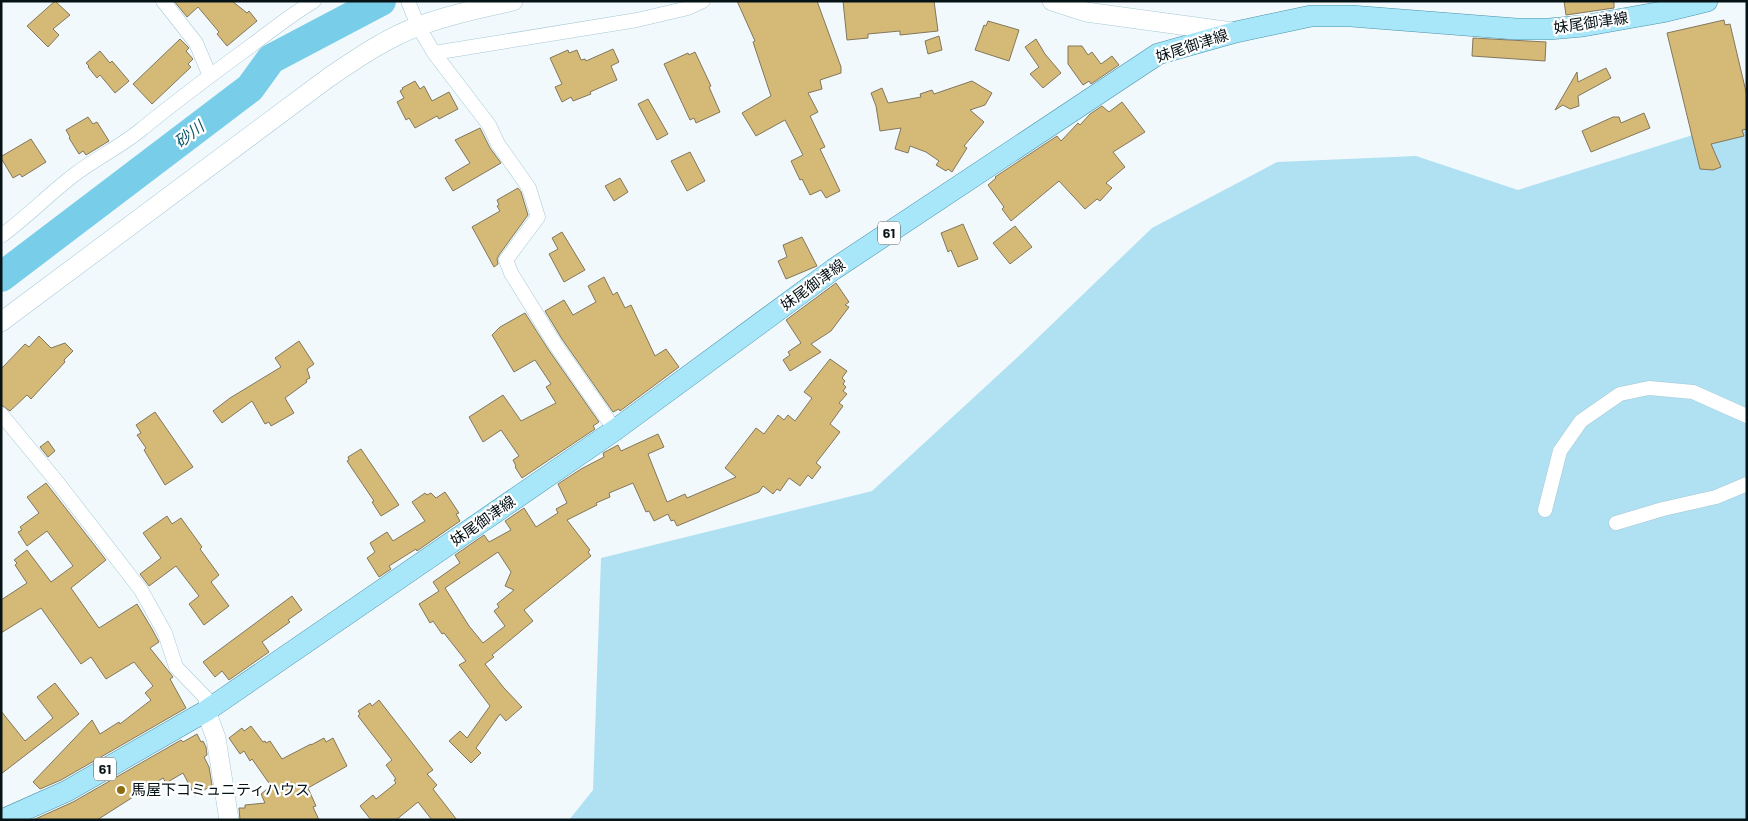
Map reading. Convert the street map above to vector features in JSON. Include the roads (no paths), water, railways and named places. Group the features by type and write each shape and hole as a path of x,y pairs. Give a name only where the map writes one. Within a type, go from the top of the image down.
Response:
{"main road":[{"name":"妹尾御津線","path":"2,820 67,791 206,711 615,430 834,269 1158,54 1310,9 1351,16 1516,29 1549,29 1583,26 1662,12 1707,1"}],"street":[{"path":"163,1 196,44 210,76"},
{"path":"1,236 75,174 141,130 171,105 296,11 314,1"},
{"path":"408,1 416,21 434,54 489,126 498,144 529,188 538,217 506,260 508,266 555,344 615,430"},
{"path":"1,322 328,78 373,48 416,21 512,1"},
{"path":"434,54 637,20 688,8 703,1"},
{"path":"1052,1 1086,12 1236,32"},
{"path":"1545,510 1560,451 1581,421 1620,394 1649,388 1693,392 1747,416"},
{"path":"1,414 58,483 141,590 166,633 176,667 206,698 206,711 216,738 230,820"},
{"path":"1616,523 1663,509 1716,497 1747,484"}],"waterway":[{"name":"砂川","path":"1,277 250,88 271,59 381,1"}],"place":[{"name":"馬屋下コミュニティハウス","path":"121,790"}]}
